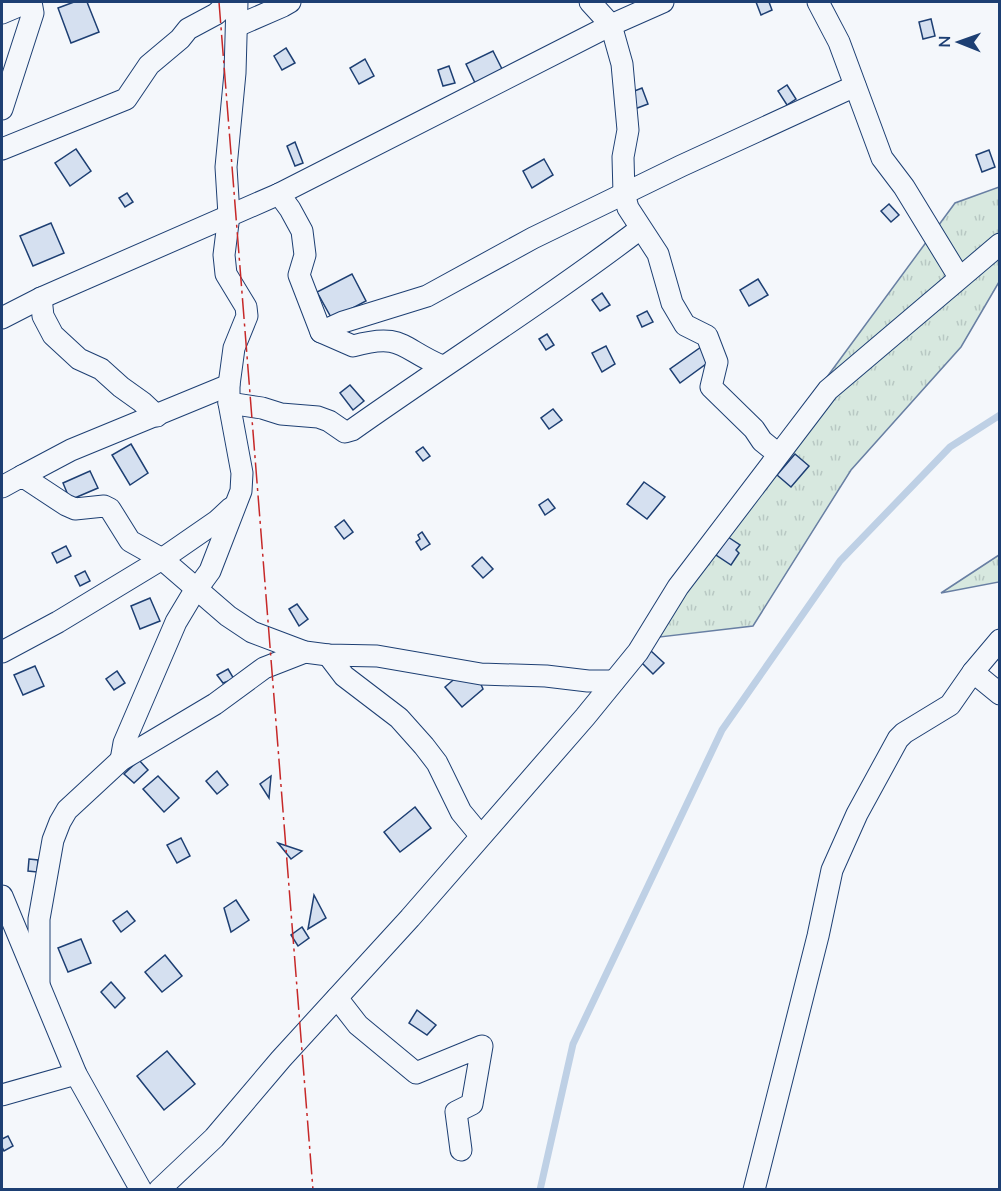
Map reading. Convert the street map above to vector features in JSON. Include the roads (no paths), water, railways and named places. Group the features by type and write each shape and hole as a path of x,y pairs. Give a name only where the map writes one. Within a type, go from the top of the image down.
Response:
{"street":[{"path":"2,13 29,2 33,13 2,109"},
{"path":"2,148 126,99 149,65 180,39 188,29 216,14 229,2"},
{"path":"121,760 123,742 168,639 186,605 210,571 241,491 242,473 229,394 234,348 247,316 246,307 226,274 224,255 229,215 226,167 235,73 237,2"},
{"path":"237,26 290,2"},
{"path":"590,2 611,25 622,64 628,130 623,157 624,194 628,208 658,254 672,303 685,325 707,336 717,362 711,387 754,429 762,441 778,454"},
{"path":"2,318 40,298 279,194 611,25 663,2"},
{"path":"818,2 839,42 882,158 904,187 959,278"},
{"path":"321,332 343,321 427,296 533,238 681,166 855,86"},
{"path":"279,194 302,231 305,255 299,275 321,332 353,346 374,340 394,341 405,345 426,360 442,366"},
{"path":"2,487 71,450 157,416 229,394 281,414 318,417 329,421 345,432 352,430 442,366 568,283 640,229"},
{"path":"159,1190 214,1138 281,1059 410,918 585,717 638,652 678,587 828,390 999,244"},
{"path":"40,298 42,316 52,335 79,359 101,369 157,416"},
{"path":"22,476 75,509 104,506 110,509 130,541 162,559 228,616 252,632 305,652 328,656 377,656 481,674 614,681"},
{"path":"2,652 58,622 162,559 217,521 235,504"},
{"path":"754,1190 818,936 832,870 857,814 898,740 904,733 950,705 999,640"},
{"path":"39,982 39,919 53,840 67,810 121,760 215,704 264,668 305,652"},
{"path":"328,656 344,676 399,718 424,746 437,763 461,812 480,835"},
{"path":"973,672 999,694"},
{"path":"2,896 9,933 39,982 76,1074 141,1190"},
{"path":"337,998 358,1025 416,1073 482,1046 472,1104 456,1112 461,1150"},
{"path":"2,1095 76,1074"}],"waterway":[{"path":"540,1190 573,1044 722,730 840,561 950,447 1000,415"}]}
